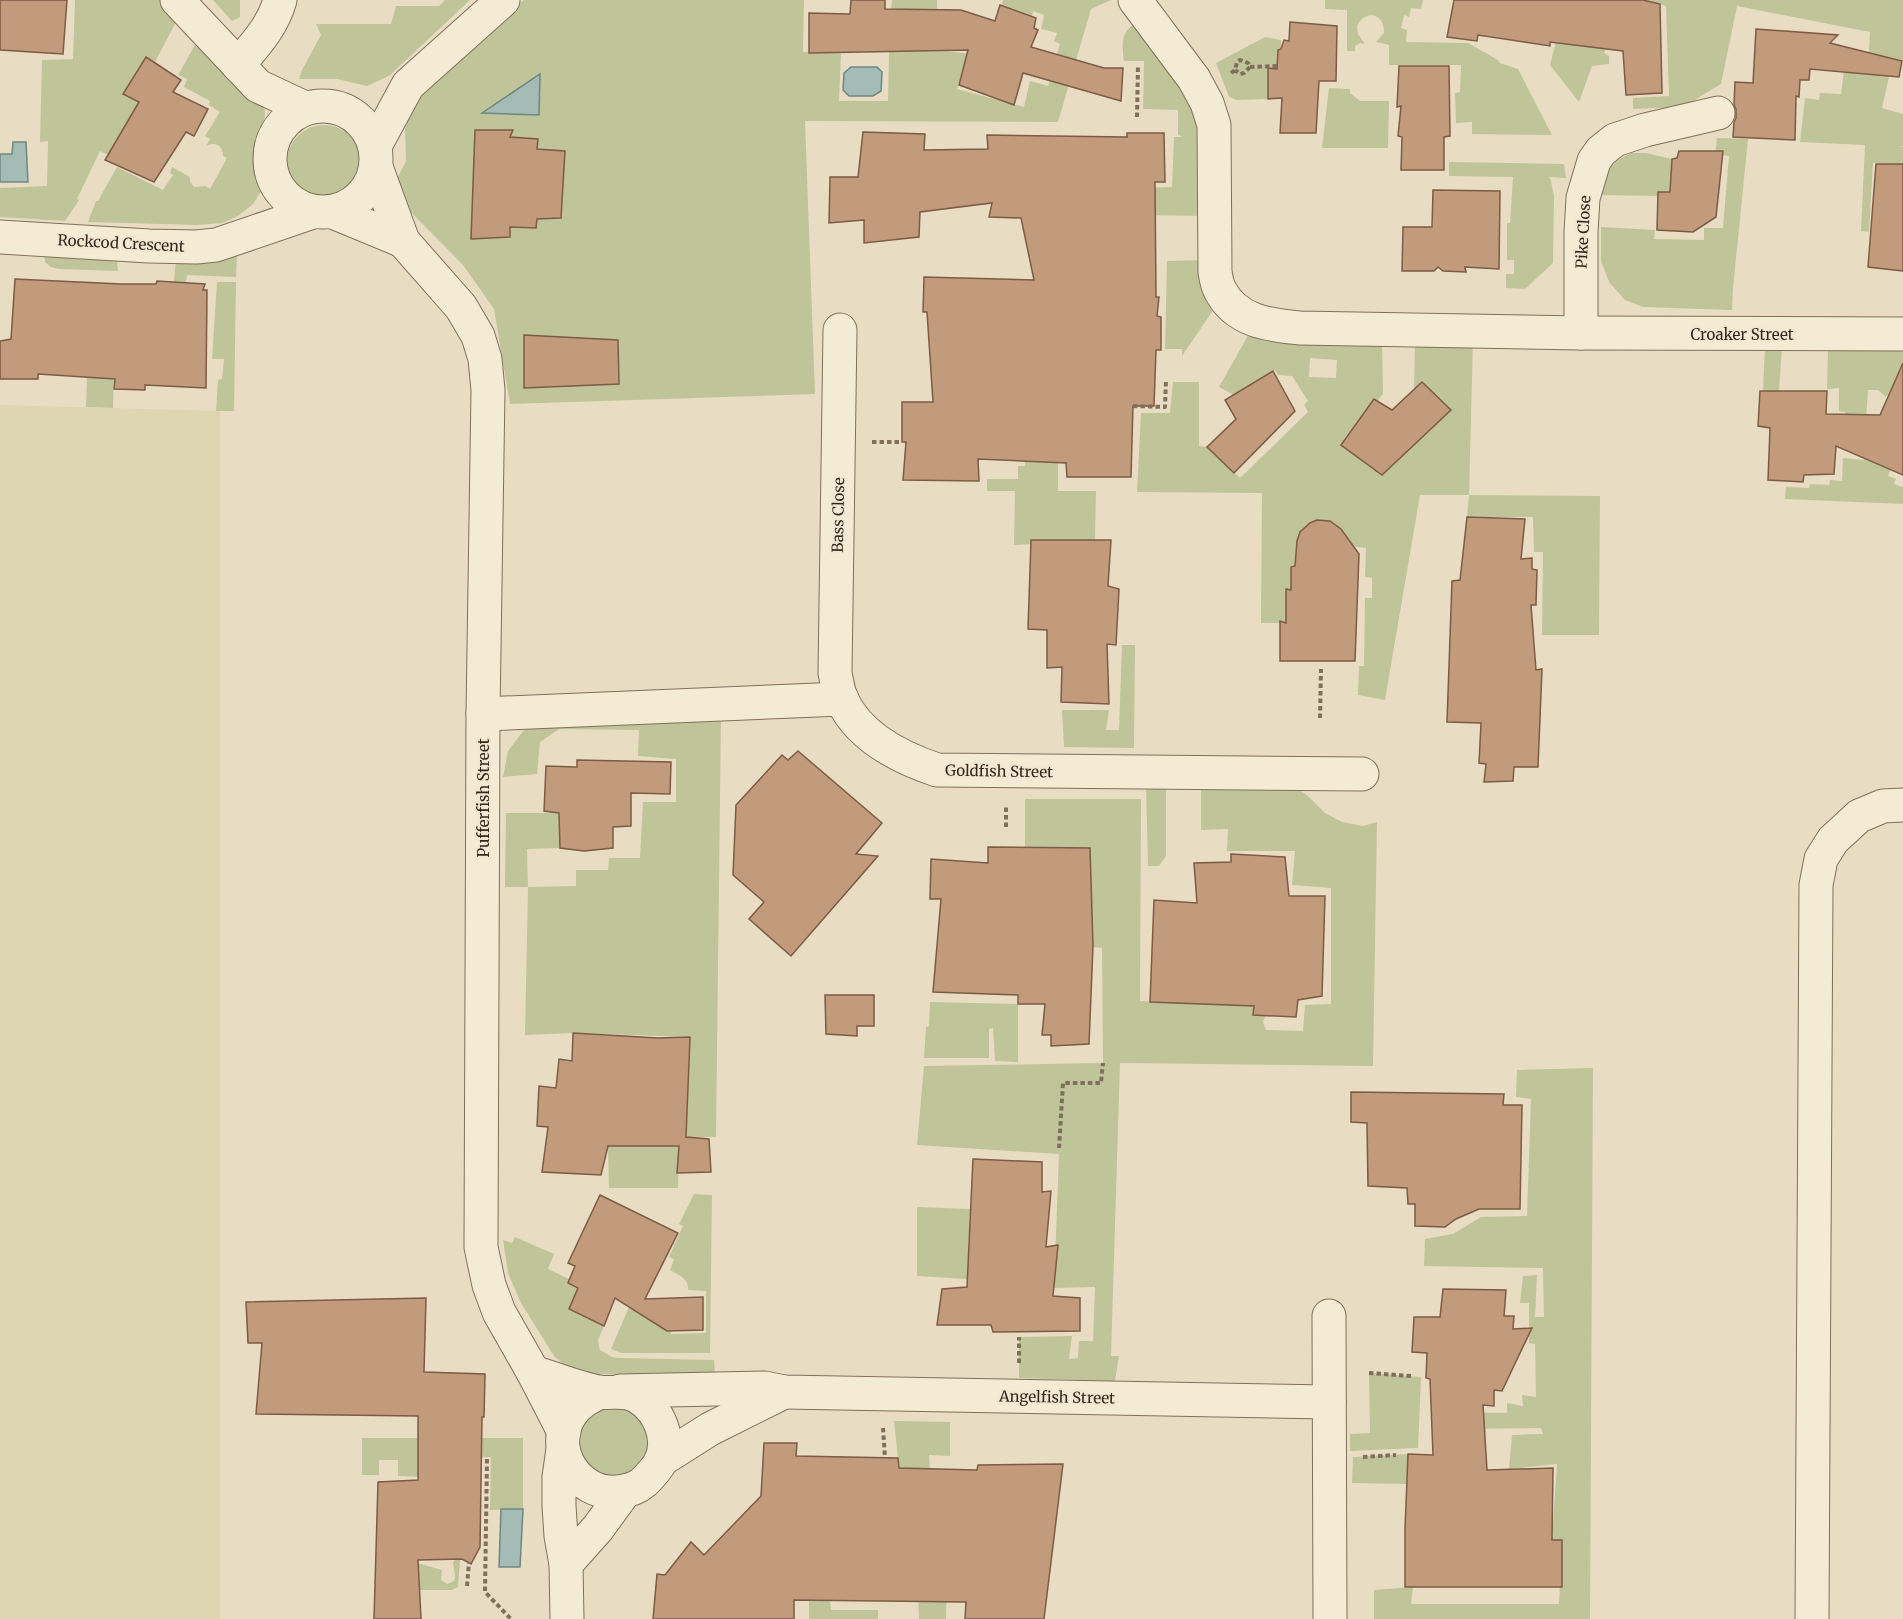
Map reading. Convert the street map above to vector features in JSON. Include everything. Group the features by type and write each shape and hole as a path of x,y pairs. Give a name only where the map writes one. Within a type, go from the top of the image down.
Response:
{"street":[{"path":"177,0 248,75 305,108"},
{"path":"272,140 248,75 261,38 276,14 280,0"},
{"name":"Croaker Street","path":"1135,0 1194,79 1207,103 1214,125 1215,272 1220,290 1230,304 1244,315 1262,324 1300,328 1581,333 1903,334"},
{"path":"323,212 348,206 362,196 371,183 376,156 408,85 494,4"},
{"path":"240,236 274,182 269,155 272,140 285,120 305,108 321,105 338,107 408,85"},
{"name":"Pufferfish Street","path":"338,107 354,115 368,129 403,241 461,307 478,336 484,359 488,390 483,714 481,1246 489,1285 499,1312 533,1372 563,1441 568,1465 578,1479 592,1488 608,1493 625,1491"},
{"name":"Pike Close","path":"1581,333 1583,198 1594,161 1601,151 1615,140 1645,130 1718,113"},
{"name":"Pufferfish Street","path":"274,182 284,196 297,206 323,212 403,241"},
{"name":"Rockcod Crescent","path":"0,237 196,247 216,245 323,212"},
{"name":"Bass Close","path":"840,330 835,673 842,699"},
{"path":"483,714 842,699"},
{"name":"Goldfish Street","path":"842,699 854,720 867,733 898,754 937,770 1362,774"},
{"path":"1812,1619 1816,885 1821,859 1833,840 1859,816 1883,806 1903,805"},
{"path":"1329,1316 1330,1619"},
{"path":"533,1372 610,1392 637,1396 651,1408 661,1423 664,1442 661,1460 652,1474 640,1485 625,1491 598,1528 566,1564"},
{"name":"Angelfish Street","path":"610,1392 765,1388 784,1392 1329,1402"},
{"path":"567,1619 566,1564 559,1506 563,1441 570,1414 583,1401 610,1392"},
{"name":"Angelfish Street","path":"661,1460 710,1429 784,1392"}],"path":[{"path":"1137,117 1138,59"},
{"path":"1250,67 1277,66"},
{"path":"1133,406 1165,407 1166,381"},
{"path":"861,442 902,442"},
{"path":"1320,718 1321,669"},
{"path":"1059,1148 1063,1083 1101,1083 1103,1063"},
{"path":"1019,1337 1019,1368"},
{"path":"1369,1373 1411,1376"},
{"path":"883,1421 885,1458"},
{"path":"1353,1457 1396,1455"},
{"path":"487,1459 485,1592 511,1619"},
{"path":"467,1586 469,1562"}],"shaded area":[{"path":"0,405 220,411 220,1619 0,1619"}],"green space":[{"path":"75,0 167,0 176,22 155,62 146,57 123,93 139,102 108,155 100,151 77,199 79,200 65,221 0,217 0,188 47,186 48,141 40,142 42,60 73,59"},
{"path":"213,0 240,0 240,17 232,21"},
{"path":"445,0 470,0 389,76 367,86 337,79 299,79 321,35 316,24 391,24 396,6 439,6"},
{"path":"524,0 804,0 803,52 841,52 839,101 888,101 889,52 936,49 952,30 948,51 979,55 964,65 957,89 1024,107 1030,81 1048,86 1050,80 1069,58 1057,54 1060,44 1054,41 1057,33 1041,29 1044,15 1033,11 1032,16 1001,6 1003,0 1111,0 1091,9 1058,122 805,121 815,394 510,404 494,309 463,265 399,200 398,177 406,161 405,130 409,112 431,85 513,7"},
{"path":"892,0 937,0 937,11 891,9"},
{"path":"1325,0 1423,0 1421,9 1411,8 1409,17 1404,15 1401,28 1407,30 1406,42 1468,43 1500,63 1518,69 1552,135 1472,134 1472,122 1456,123 1455,93 1460,92 1461,65 1389,65 1389,45 1376,42 1384,33 1381,21 1369,15 1357,26 1358,34 1365,44 1360,43 1355,46 1355,51 1347,51 1347,10 1325,9"},
{"path":"1643,0 1903,0 1903,61 1893,59 1882,108 1903,114 1903,146 1900,146 1903,147 1903,164 1873,163 1869,232 1861,231 1865,145 1800,142 1805,98 1819,100 1820,93 1841,94 1844,70 1868,72 1870,32 1737,6 1721,84 1683,107 1633,109 1633,98 1669,96 1666,6"},
{"path":"1139,22 1182,77 1201,123 1204,216 1068,214 1142,188 1172,187 1174,137 1183,137 1178,135 1178,110 1143,109 1144,61 1124,61 1125,33"},
{"path":"1573,24 1601,49 1606,49 1604,53 1609,56 1609,64 1592,66 1579,102 1550,65 1556,41 1568,42 1568,45"},
{"path":"1265,37 1281,40 1277,69 1269,68 1268,99 1237,100 1229,97 1216,63"},
{"path":"201,43 257,97 265,111 264,178 261,191 253,204 238,216 222,223 197,225 88,222 96,201 117,167 163,190 173,175 170,173 172,167 190,177 190,182 194,187 206,186 210,189 227,158 223,156 218,145 206,146 210,139 205,136 220,112 209,105 210,101 184,87 187,79 178,75 195,45"},
{"path":"1329,88 1350,89 1350,93 1360,101 1389,101 1388,148 1322,148"},
{"path":"324,125 345,131 355,141 361,162 355,183 345,193 324,199 303,193 293,183 287,162 293,141 303,131"},
{"path":"1717,138 1748,139 1732,310 1643,307 1625,300 1609,282 1601,261 1601,227 1655,230 1654,239 1704,240 1704,228 1723,228 1729,156 1715,154"},
{"path":"1632,153 1646,153 1672,159 1670,192 1658,192 1658,196 1599,195 1613,164"},
{"path":"1449,162 1564,164 1566,178 1550,177 1554,196 1553,263 1525,289 1506,288 1506,274 1514,274 1514,260 1507,260 1507,223 1510,223 1513,177 1449,176"},
{"path":"44,251 110,255 117,261 118,271 51,267 45,262"},
{"path":"237,253 236,277 187,275 186,283 174,282 176,257"},
{"path":"1204,260 1216,306 1182,356 1182,349 1165,349 1167,261"},
{"path":"217,282 236,282 234,411 216,411 218,380 222,379 224,359 212,359"},
{"path":"90,291 116,291 113,408 86,407"},
{"path":"1250,332 1382,341 1383,394 1377,401 1374,399 1341,444 1382,475 1451,410 1422,382 1414,390 1415,341 1473,340 1469,495 1420,495 1385,700 1358,695 1359,666 1364,666 1365,598 1372,598 1372,578 1365,577 1366,548 1349,546 1343,531 1329,522 1313,522 1306,526 1297,541 1295,566 1291,568 1291,590 1286,590 1286,623 1261,623 1262,493 1137,492 1141,413 1170,413 1173,382 1199,382 1199,446 1207,447 1240,478 1308,412 1304,405 1308,401 1292,376 1278,375 1275,370 1234,395 1219,387","holes":["1310,358 1337,360 1336,378 1309,377"]},
{"path":"1765,345 1782,346 1779,391 1763,391"},
{"path":"1828,347 1903,351 1903,374 1894,393 1890,391 1886,397 1878,390 1868,390 1866,420 1845,418 1845,412 1839,411 1839,388 1827,389"},
{"path":"1058,391 1058,491 1096,491 1095,540 1014,545 1015,491 987,491 987,479 1018,479 1018,466 1025,466 1024,445"},
{"path":"1864,451 1893,463 1888,476 1896,479 1894,484 1903,487 1903,504 1785,499 1786,487 1809,488 1810,484 1829,485 1830,480 1842,481 1843,458 1864,460"},
{"path":"1469,495 1600,496 1599,635 1542,635 1543,552 1534,552 1533,517 1467,517"},
{"path":"1122,645 1135,645 1134,748 1064,747 1062,710 1109,710 1106,730 1119,730"},
{"path":"721,715 716,1137 686,1137 690,1037 573,1033 525,1035 528,887 576,886 576,870 608,870 609,858 640,858 643,802 676,802 676,759 638,756 639,730 559,729 540,742 537,774 503,777 508,751 523,731 549,717"},
{"path":"1201,782 1291,784 1308,796 1325,813 1342,822 1363,826 1377,822 1373,1066 1120,1063 1111,1356 1119,1356 1115,1381 1019,1378 1019,1337 1072,1336 1069,1359 1078,1358 1079,1341 1093,1341 1095,1287 1054,1288 1059,1154 917,1145 924,1066 1103,1063 1102,948 1079,946 1090,907 1090,849 1025,860 1025,799 1141,799 1140,1001 1254,1006 1253,1015 1266,1015 1263,1022 1266,1030 1303,1031 1305,1005 1331,1004 1331,888 1292,885 1295,851 1227,851 1228,829 1201,830"},
{"path":"1146,783 1166,783 1166,856 1159,866 1148,866"},
{"path":"506,813 559,813 560,848 527,849 528,887 505,887"},
{"path":"930,1002 1018,1004 1018,1062 995,1061 993,1028 989,1029 989,1058 924,1058"},
{"path":"1593,1068 1590,1619 1374,1619 1374,1590 1413,1587 1411,1604 1559,1604 1562,1541 1552,1540 1557,1464 1509,1469 1512,1435 1543,1434 1541,1428 1452,1429 1452,1412 1507,1413 1507,1403 1523,1406 1522,1395 1536,1397 1535,1344 1529,1343 1529,1303 1520,1303 1523,1276 1537,1275 1535,1317 1544,1317 1543,1268 1424,1266 1425,1239 1453,1234 1481,1217 1527,1216 1531,1099 1516,1097 1517,1070"},
{"path":"608,1146 679,1146 678,1188 609,1188"},
{"path":"694,1194 712,1195 710,1353 621,1353 611,1349 629,1307 646,1317 671,1315 671,1334 706,1333 706,1291 688,1290 685,1280 670,1270 674,1259 669,1257 683,1226 679,1224"},
{"path":"917,1207 970,1209 967,1279 917,1276"},
{"path":"515,1237 554,1254 548,1269 569,1279 568,1283 578,1288 569,1309 604,1326 598,1340 600,1350 612,1357 620,1358 714,1360 715,1376 584,1374 568,1369 554,1356 521,1303 508,1273 503,1240 512,1243"},
{"path":"1369,1373 1421,1377 1418,1448 1350,1451 1350,1434 1370,1433"},
{"path":"616,1404 638,1413 649,1435 649,1447 638,1467 628,1474 616,1477 593,1472 578,1453 578,1429 593,1410"},
{"path":"894,1421 950,1422 950,1456 929,1455 930,1469 899,1468"},
{"path":"362,1438 523,1438 523,1509 490,1510 491,1457 418,1458 418,1477 398,1476 398,1460 379,1460 379,1475 362,1475"},
{"path":"1408,1454 1406,1484 1352,1483 1353,1457"},
{"path":"948,1505 946,1619 919,1619 916,1544"},
{"path":"460,1560 458,1587 452,1590 420,1590 418,1563 442,1570 441,1580 447,1584 454,1581 453,1562"},
{"path":"830,1600 831,1610 878,1610 878,1619 809,1619 809,1601"}],"water":[{"path":"851,67 877,67 882,72 881,91 873,96 849,96 843,90 844,73"},
{"path":"540,74 539,115 482,113"},
{"path":"13,142 26,142 28,182 0,182 0,154 12,154"},
{"path":"501,1509 523,1509 520,1567 499,1567"}],"building":[{"path":"0,0 67,0 63,54 0,50"},
{"path":"851,0 885,0 885,9 961,10 995,21 1000,5 1036,18 1034,28 1038,30 1031,47 1104,68 1123,68 1121,101 1023,73 1014,105 959,85 968,50 809,53 809,13 850,14"},
{"path":"1454,0 1643,0 1660,4 1662,93 1626,95 1623,51 1550,42 1550,46 1478,35 1477,41 1447,37"},
{"path":"1290,22 1337,26 1336,81 1319,81 1316,133 1280,133 1282,98 1268,99 1268,68 1277,69 1278,50 1281,49 1284,40 1289,41"},
{"path":"1756,29 1838,35 1830,43 1902,61 1899,77 1810,69 1809,80 1800,80 1799,97 1796,96 1795,140 1733,137 1736,118 1735,82 1753,83"},
{"path":"146,57 181,80 173,92 208,109 194,136 186,132 154,182 105,160 139,102 123,94"},
{"path":"1399,66 1449,66 1450,136 1444,137 1444,170 1401,170 1402,137 1398,136 1401,106 1397,107"},
{"path":"475,130 513,130 510,137 538,139 537,149 565,151 561,218 537,219 536,228 510,227 510,237 471,239"},
{"path":"863,132 925,134 924,150 988,149 987,135 1127,137 1127,133 1164,133 1165,182 1155,182 1156,297 1159,297 1157,316 1161,317 1161,350 1156,350 1154,406 1133,406 1131,477 1067,477 1066,463 978,459 979,481 903,480 906,442 902,442 902,402 933,402 927,312 923,312 924,277 1034,280 1021,218 989,217 992,203 920,212 919,237 864,243 864,220 829,223 830,177 858,177"},
{"path":"1679,151 1723,151 1716,217 1693,232 1657,230 1658,192 1670,192 1672,159 1677,158"},
{"path":"1876,164 1903,164 1903,271 1868,267"},
{"path":"1433,190 1500,191 1499,269 1465,267 1466,272 1443,271 1438,267 1434,271 1402,271 1403,227 1432,227"},
{"path":"15,279 121,284 156,284 157,281 205,284 203,290 207,290 206,388 145,385 145,390 114,389 115,379 38,374 38,379 0,379 0,341 11,339"},
{"path":"524,335 618,340 619,384 524,388"},
{"path":"1903,363 1903,475 1836,446 1834,474 1804,475 1803,482 1768,480 1770,428 1758,426 1760,391 1827,391 1826,414 1880,415"},
{"path":"1273,371 1295,411 1234,473 1207,447 1236,419 1225,400"},
{"path":"1422,382 1451,410 1382,475 1341,445 1374,399 1392,410"},
{"path":"1467,517 1525,519 1521,559 1532,558 1532,569 1537,570 1536,605 1531,605 1536,670 1542,669 1538,767 1514,767 1513,781 1484,782 1486,764 1479,763 1481,723 1447,722 1452,581 1460,580"},
{"path":"1317,520 1330,521 1341,529 1359,554 1355,661 1280,661 1280,621 1286,623 1286,589 1291,590 1291,567 1295,566 1297,541 1300,532"},
{"path":"1031,540 1111,540 1108,586 1119,589 1116,645 1107,644 1109,704 1061,702 1062,667 1047,668 1047,630 1028,629"},
{"path":"798,751 882,823 856,854 878,856 791,956 749,919 764,902 733,875 736,805 782,755 788,760"},
{"path":"577,760 671,762 670,794 631,793 631,826 613,827 613,848 584,851 560,848 559,813 544,811 546,766 577,767"},
{"path":"988,847 1090,848 1093,946 1089,1044 1051,1046 1051,1035 1042,1035 1045,1004 1018,1004 1018,995 933,992 941,899 930,899 931,859 988,863"},
{"path":"1231,854 1285,857 1289,896 1325,896 1322,996 1298,1000 1296,1017 1253,1015 1254,1006 1150,1002 1154,900 1197,903 1194,863 1231,862"},
{"path":"825,995 874,995 874,1026 857,1026 857,1036 826,1034"},
{"path":"573,1033 658,1038 690,1037 686,1137 709,1139 711,1172 677,1173 679,1146 608,1146 601,1175 542,1172 548,1127 537,1126 539,1086 556,1088 559,1059 572,1061"},
{"path":"1351,1092 1504,1094 1503,1105 1522,1105 1520,1209 1479,1209 1456,1219 1445,1227 1415,1226 1415,1204 1408,1204 1407,1188 1368,1186 1367,1123 1351,1122"},
{"path":"973,1159 1042,1162 1042,1192 1051,1191 1046,1247 1058,1245 1053,1296 1080,1298 1080,1331 993,1332 991,1325 937,1325 942,1289 967,1287"},
{"path":"600,1195 678,1233 645,1299 703,1297 703,1330 667,1331 615,1298 604,1326 569,1309 578,1288 568,1283 575,1266 568,1263"},
{"path":"1443,1289 1506,1290 1504,1316 1514,1316 1513,1329 1532,1328 1502,1391 1494,1390 1494,1406 1483,1405 1487,1470 1553,1468 1552,1540 1562,1540 1562,1587 1405,1587 1408,1454 1433,1455 1430,1379 1426,1378 1427,1353 1412,1352 1414,1317 1440,1317"},
{"path":"426,1298 424,1372 485,1374 480,1547 471,1564 462,1559 418,1560 421,1619 374,1619 378,1482 418,1480 418,1416 256,1414 262,1343 248,1343 246,1302"},
{"path":"764,1443 797,1443 796,1456 898,1458 899,1468 977,1470 978,1465 1063,1464 1044,1619 965,1619 966,1602 794,1600 794,1619 653,1619 657,1574 665,1575 691,1542 704,1555 761,1496"}]}
